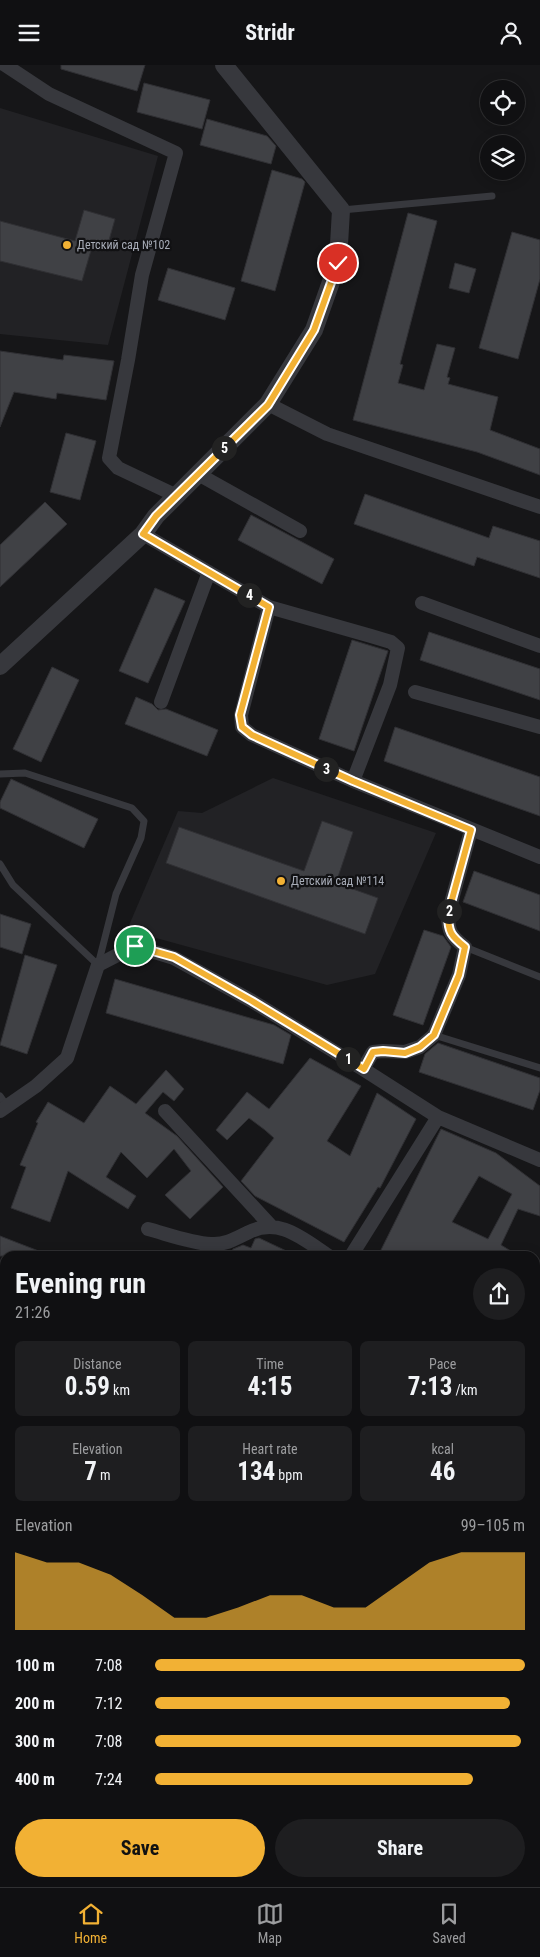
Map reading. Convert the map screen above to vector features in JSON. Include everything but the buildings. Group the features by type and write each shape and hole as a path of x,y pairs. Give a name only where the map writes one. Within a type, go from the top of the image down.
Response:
{"street":[{"path":"5,65 49,94 176,153 142,275 109,458 118,468 177,496"},
{"path":"0,666 143,534 156,516 268,405 314,330 338,263 341,210 224,65"},
{"path":"268,405 328,433 540,507"},
{"path":"198,474 300,531"},
{"path":"143,534 269,607 372,636 391,643 398,648 390,685 353,781"},
{"path":"161,702 209,572"},
{"path":"422,603 540,646"},
{"path":"269,607 240,715 242,727 252,735 353,781 540,857"},
{"path":"415,691 540,727"},
{"path":"364,1069 373,1052 405,1053 420,1047 434,1035 459,975 465,947 454,938 448,927 448,914 471,830"},
{"path":"2,1104 36,1086 66,1058 98,965 135,946 174,957 252,1001 364,1069 438,1117 540,1160"},
{"path":"164,1111 271,1226"},
{"path":"354,1251 438,1117"},
{"path":"148,1229 211,1244 226,1243 255,1229 271,1226 288,1230 321,1251"}],"lane":[{"path":"341,210 492,195"},
{"path":"0,774 25,773 132,809 144,821 141,837 116,894 98,965 13,885 0,864"},
{"path":"465,947 540,977"},
{"path":"434,1035 540,1067"}],"shaded area":[{"name":"Детский сад №102","path":"0,108 158,156 108,345 0,334"},
{"name":"Детский сад №114","path":"273,778 436,833 375,974 327,985 127,930 178,811 202,813"}],"place":[{"name":"Детский сад №102","path":"67,245"},
{"name":"Детский сад №114","path":"281,881"}],"route":[{"path":"135,946 174,957 252,1001 364,1069 373,1052 405,1053 420,1047 434,1035 459,975 465,947 454,938 448,927 448,914 471,830 353,781 252,735 242,727 240,715 269,607 143,534 156,516 268,405 314,330 338,263"}]}
